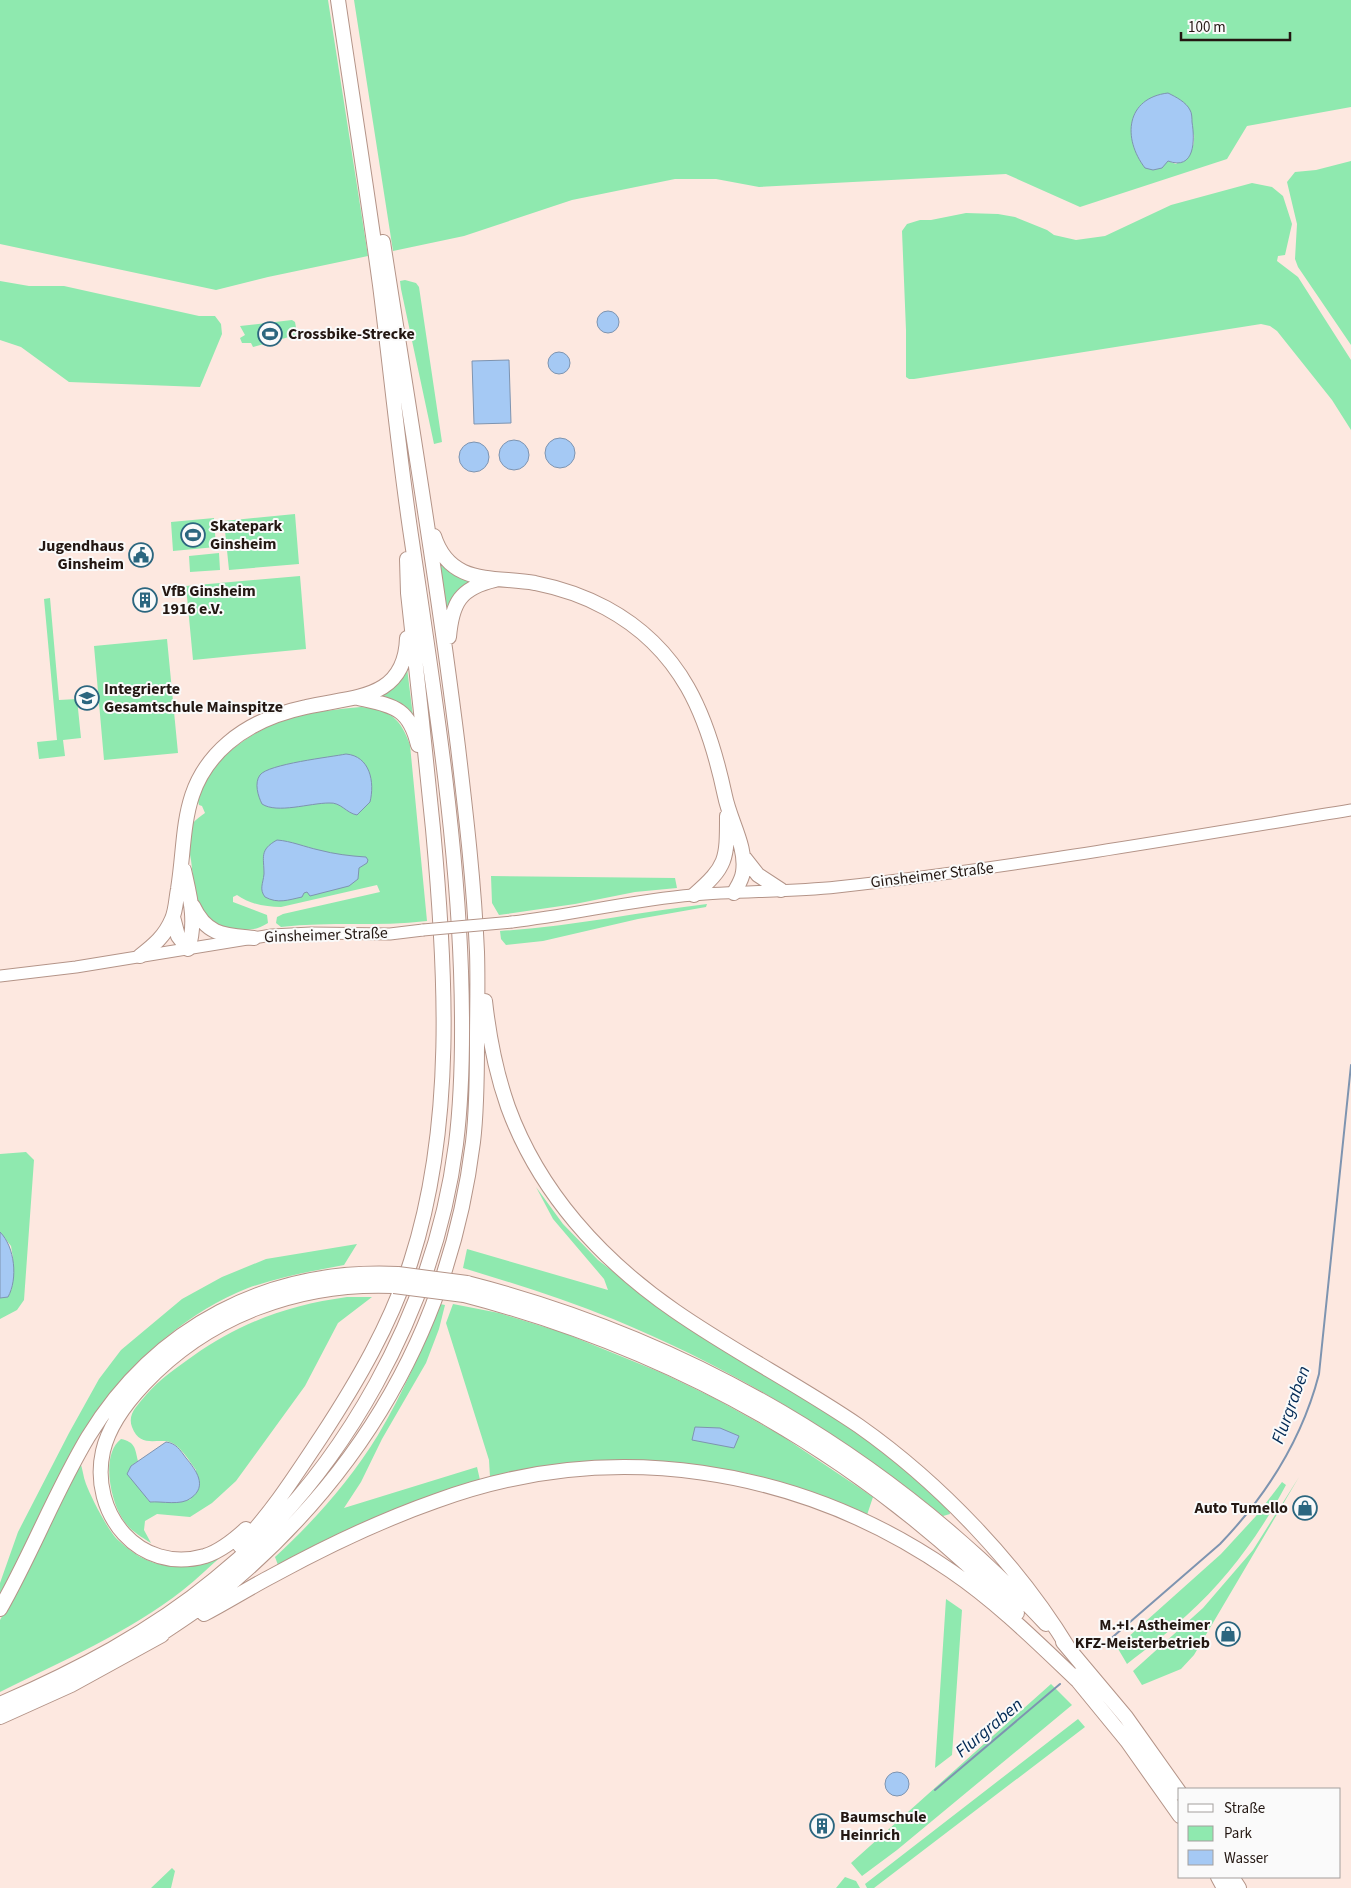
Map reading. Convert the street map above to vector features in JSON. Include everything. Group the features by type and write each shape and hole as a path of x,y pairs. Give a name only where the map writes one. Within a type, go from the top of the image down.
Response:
{"highway":[{"path":"155,1638 216,1596 288,1530 337,1475 367,1433 393,1390 417,1344 437,1295 453,1244 470,1166 476,1113 477,952 469,842 447,660 423,495 385,288 338,0"},
{"path":"0,1704 73,1671 154,1623 196,1595 252,1547 298,1498 336,1446 386,1367 422,1285 444,1209 457,1140 460,1092 462,1036 459,905 443,749 409,521 385,288 346,0"},
{"path":"423,495 439,550 446,560 456,568 469,574 496,580 551,587 587,599 622,618 652,642 677,670 699,707 715,753 726,806 743,856 743,874 734,893"},
{"path":"140,956 163,936 173,917 182,863 185,825 192,796 206,768 227,744 252,726 286,712 322,703 357,698 380,690 392,681 400,670 406,652 409,521"},
{"path":"447,660 450,617 455,604 468,590 496,580"},
{"path":"154,1623 213,1574 260,1526 289,1487 358,1376 394,1306 420,1231 432,1170 440,1109 444,1026 440,908 408,593"},
{"path":"357,698 390,705 409,721 415,733 429,786"},
{"path":"726,806 726,877 734,893"},
{"path":"743,856 758,874 781,890"},
{"path":"694,895 717,873 725,859"},
{"path":"182,863 191,901 194,927 188,949"},
{"path":"191,901 203,922 212,930 222,934 254,938"},
{"path":"173,917 178,936 188,949"},
{"path":"477,952 494,1057 508,1107 519,1133 544,1179 588,1237 624,1273 675,1311 846,1418 923,1478 1019,1576 1040,1603 1069,1649"},
{"path":"0,1609 88,1438 116,1397 159,1351 189,1329 221,1311 272,1290 307,1280 334,1276 362,1274 465,1289 564,1312 642,1341 725,1380 802,1424 865,1466 949,1531 1020,1596 1069,1649 1132,1725 1178,1790"},
{"path":"321,1437 268,1507 246,1530 232,1542 206,1555 192,1558 166,1558 143,1549 120,1531 111,1519 102,1493 101,1461 110,1430 123,1409 149,1378 174,1356 209,1331 239,1315 272,1302 323,1289 396,1280"},
{"path":"465,1289 632,1350 709,1386 799,1436 872,1486 954,1552 1030,1625 1132,1747 1178,1813"},
{"path":"0,1717 71,1685 155,1638 212,1610 273,1575 371,1526 438,1499 497,1483 550,1472 576,1470 655,1468 704,1472 747,1480 813,1498 870,1523 952,1571 1009,1616 1079,1682"}],"main road":[{"name":"Ginsheimer Straße","path":"0,976 254,938 291,934 390,934 549,918 620,904 694,895 834,887 952,873 1351,810"}],"green space":[{"path":"0,0 328,0 368,256 216,290 0,244"},
{"path":"354,0 1351,0 1351,107 1247,126 1227,159 1080,207 1006,174 759,187 716,179 675,179 572,200 464,236 393,251","holes":["1194,134 1190,152 1176,164 1168,161"]},
{"path":"1351,161 1351,345 1298,267 1295,259 1297,224 1287,182 1295,172 1316,170"},
{"path":"1252,183 1272,187 1283,196 1292,224 1285,255 1278,256 1277,261 1298,277 1351,360 1351,430 1332,400 1277,331 1270,326 1261,324 914,379 906,377 902,231 907,224 920,220 931,220 966,213 998,214 1015,217 1047,230 1054,235 1076,240 1105,236 1171,205"},
{"path":"405,280 416,283 419,287 442,442 434,444 401,289 400,281"},
{"path":"0,281 29,286 64,286 199,316 215,316 221,324 222,334 200,387 69,382 21,347 0,340"},
{"name":"Crossbike-Strecke","path":"292,320 295,322 296,335 253,347 251,343 242,343 240,338 245,335 240,326"},
{"path":"295,514 299,564 229,570 224,521"},
{"name":"Skatepark Ginsheim","path":"214,518 216,547 173,551 171,522"},
{"path":"219,553 220,570 190,572 189,556"},
{"path":"438,558 474,578 447,614"},
{"path":"300,576 306,649 193,660 186,586"},
{"path":"50,598 59,700 77,699 81,738 63,740 65,756 39,759 37,742 57,740 44,599"},
{"path":"167,639 178,753 104,760 94,646"},
{"path":"405,667 407,668 413,716 370,697"},
{"path":"361,707 380,710 393,717 403,728 410,745 427,921 281,927 276,923 277,917 283,914 380,892 377,885 281,907 247,901 237,895 233,897 233,902 267,915 268,923 256,929 245,930 222,927 212,922 205,915 196,895 189,851 189,831 193,823 205,813 198,802 202,787 212,770 232,749 271,725 305,714"},
{"path":"491,876 675,878 677,888 635,892 575,904 499,915 492,903"},
{"path":"707,904 706,907 638,919 543,941 506,945 501,939 500,931 552,926"},
{"path":"26,1152 34,1160 24,1300 17,1310 0,1319 0,1298 8,1296 12,1288 13,1258 11,1246 0,1232 0,1154"},
{"path":"536,1187 563,1224 598,1260 641,1293 842,1419 900,1464 949,1509 950,1514 943,1516 905,1486 826,1431 701,1359 595,1312 463,1268 467,1249 608,1290 604,1279 553,1219"},
{"path":"357,1244 344,1265 272,1281 227,1297 185,1322 147,1354 114,1389 85,1430 45,1503 0,1594 0,1583 18,1532 99,1379 121,1350 182,1299 222,1277 266,1259"},
{"path":"347,1297 372,1297 338,1323 305,1386 236,1481 212,1503 190,1517 157,1514 145,1521 144,1530 151,1543 131,1529 118,1510 111,1489 109,1466 111,1455 121,1439 132,1444 135,1449 138,1461 131,1466 148,1500 151,1502 191,1499 196,1470 174,1444 141,1439 132,1427 132,1414 151,1389 193,1356 248,1324 285,1310"},
{"path":"440,1304 445,1305 439,1329 426,1363 382,1439 361,1482 344,1508 477,1467 480,1480 377,1518 327,1540 278,1565 275,1557 331,1500 356,1468 378,1435 412,1371"},
{"path":"453,1304 499,1313 564,1333 662,1373 714,1398 779,1434 873,1497 867,1515 814,1493 746,1473 679,1463 616,1461 548,1466 490,1477 489,1460 446,1323"},
{"path":"80,1462 86,1484 114,1536 142,1558 168,1566 181,1566 195,1565 223,1555 183,1590 140,1620 94,1646 0,1692 0,1620 20,1584"},
{"path":"1299,1477 1194,1655 1181,1669 1142,1685 1133,1671 1203,1608 1253,1550"},
{"path":"1282,1482 1286,1485 1276,1503 1254,1538 1229,1571 1180,1622 1127,1664 1117,1647 1221,1554 1256,1516"},
{"path":"946,1599 962,1610 952,1755 935,1768"},
{"path":"1051,1684 1072,1705 897,1850 862,1876 851,1863"},
{"path":"1078,1719 1085,1727 874,1888 867,1888 865,1884"},
{"path":"172,1868 175,1871 171,1888 151,1888"},
{"path":"845,1877 856,1881 860,1888 836,1888"}],"water":[{"path":"1168,93 1183,102 1191,111 1193,145 1191,152 1184,162 1168,161 1162,168 1153,170 1145,168 1133,144 1132,121 1136,111 1143,103 1154,96"},
{"path":"608,311 616,314 619,322 616,330 608,333 600,330 597,322 600,314"},
{"path":"559,352 567,355 570,363 567,371 559,374 551,371 548,363 551,355"},
{"path":"509,360 511,423 474,424 472,361"},
{"path":"560,438 571,442 575,453 571,464 560,468 549,464 545,453 549,442"},
{"path":"514,440 525,444 529,455 525,466 514,470 503,466 499,455 503,444"},
{"path":"474,442 485,446 489,457 485,468 474,472 463,468 459,457 463,446"},
{"path":"346,754 361,760 369,771 371,779 370,802 357,815 333,803 285,808 268,807 262,804 257,782 260,775 265,771 287,764"},
{"path":"277,840 330,853 366,857 368,860 367,863 359,868 358,879 349,886 310,896 307,892 302,897 283,901 274,900 265,897 262,891 263,858 267,847"},
{"path":"0,1232 5,1238 12,1254 14,1272 8,1297 0,1298"},
{"path":"695,1427 720,1428 739,1436 734,1448 692,1440"},
{"path":"166,1442 178,1447 199,1478 199,1488 191,1498 182,1502 150,1502 127,1474 131,1466"},
{"path":"897,1772 902,1773 908,1779 908,1789 902,1795 897,1796 892,1795 886,1789 885,1784 886,1779 892,1773"}],"waterway":[{"name":"Flurgraben","path":"1100,1648 1220,1544 1253,1506 1267,1486 1293,1444 1303,1422 1319,1374 1351,1065"},
{"name":"Flurgraben","path":"935,1790 1060,1684"}],"place":[{"name":"Crossbike-Strecke","path":"270,334"},
{"name":"Skatepark Ginsheim","path":"193,535"},
{"name":"Jugendhaus Ginsheim","path":"141,555"},
{"name":"VfB Ginsheim 1916 e.V.","path":"145,600"},
{"name":"Integrierte Gesamtschule Mainspitze","path":"87,698"},
{"name":"Auto Tumello","path":"1305,1508"},
{"name":"M.+I. Astheimer KFZ-Meisterbetrieb","path":"1228,1634"},
{"name":"Baumschule Heinrich","path":"822,1826"}]}
